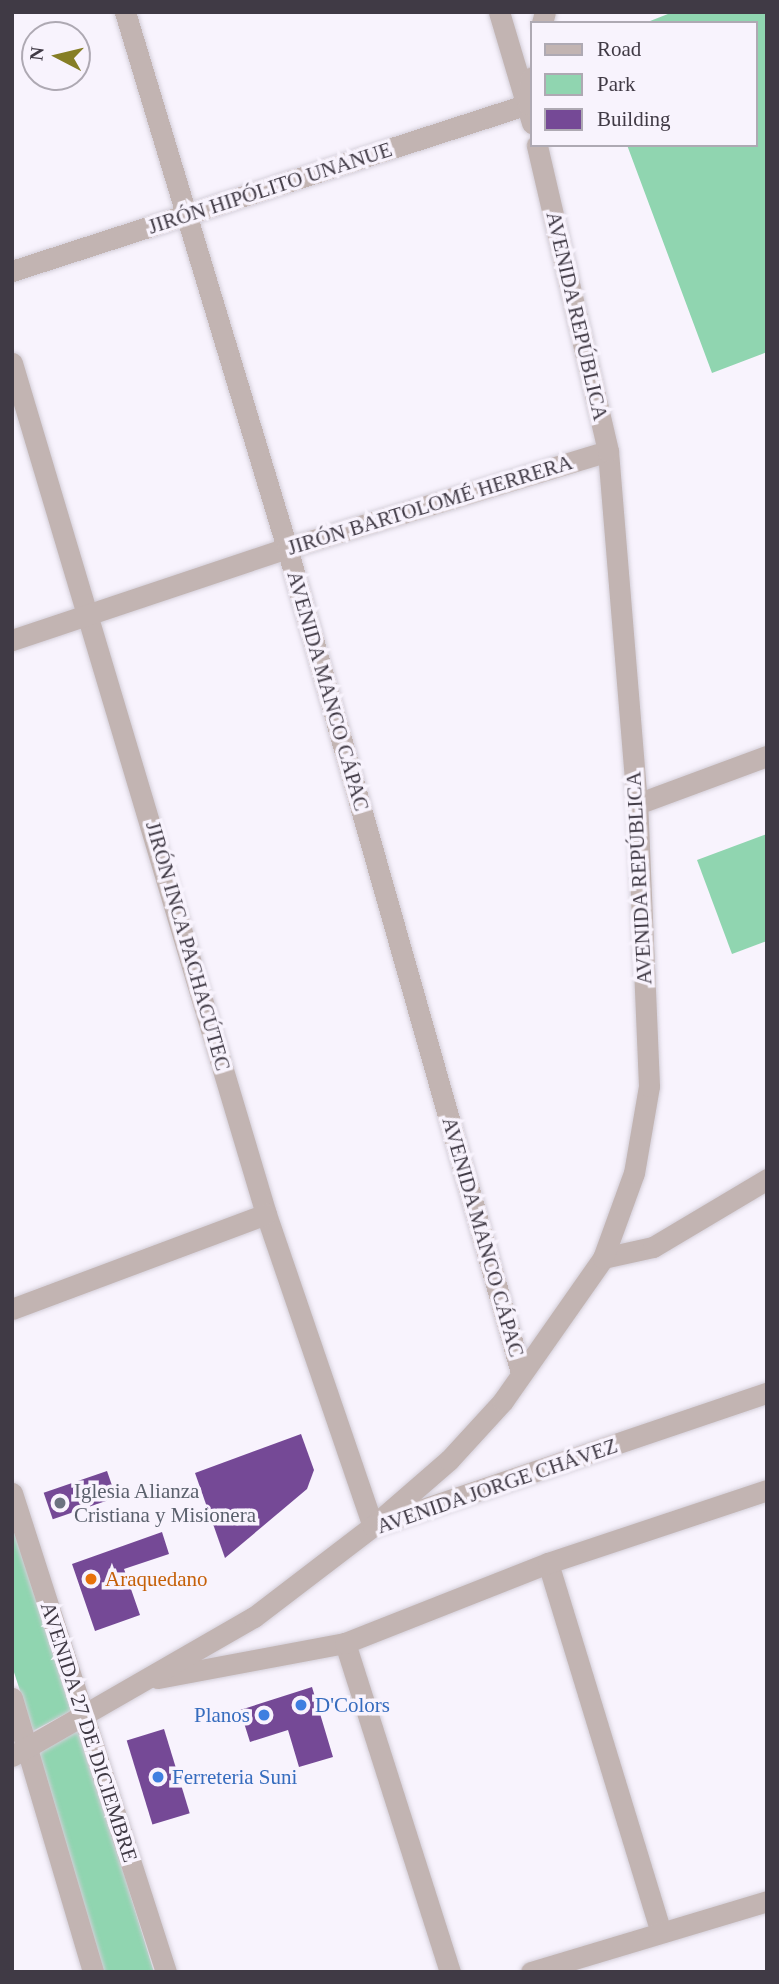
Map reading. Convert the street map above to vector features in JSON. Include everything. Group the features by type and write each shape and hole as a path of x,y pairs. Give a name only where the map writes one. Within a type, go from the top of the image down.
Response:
{"street":[{"name":"AVENIDA MANCO CÁPAC","path":"125,12 287,548 521,1373"},
{"path":"499,12 530,114"},
{"name":"JIRÓN HIPÓLITO UNANUE","path":"12,271 530,114"},
{"name":"AVENIDA REPÚBLICA","path":"373,1526 449,1460 503,1401 603,1258 634,1173 649,1086 636,804 608,451 537,147"},
{"name":"JIRÓN INCA PACHACÚTEC","path":"12,363 90,614 266,1214 373,1526"},
{"name":"JIRÓN BARTOLOMÉ HERRERA","path":"12,640 287,548 608,451"},
{"path":"636,804 767,756"},
{"path":"603,1258 653,1247 767,1179"},
{"path":"12,1309 266,1214"},
{"name":"AVENIDA JORGE CHÁVEZ","path":"20,1752 254,1617 373,1526 767,1392"},
{"name":"AVENIDA JORGE CHÁVEZ","path":"139,1682 345,1643 548,1563 767,1490"},
{"name":"AVENIDA 27 DE DICIEMBRE","path":"12,1493 166,1972"},
{"path":"548,1563 661,1933"},
{"path":"345,1643 450,1972"},
{"path":"12,1698 20,1752 93,1972"},
{"path":"531,1972 767,1901"}],"green space":[{"path":"673,12 767,14 767,352 712,373 628,147 758,147 758,21 650,21"},
{"path":"767,834 767,941 732,954 697,860"},
{"path":"12,1524 71,1711 33,1731 12,1666"},
{"path":"80,1730 154,1972 101,1972 31,1745"}],"building":[{"path":"301,1434 314,1470 307,1489 225,1558 195,1473"},
{"path":"107,1471 116,1497 53,1519 44,1493"},
{"path":"162,1532 169,1554 124,1569 140,1615 95,1631 72,1564"},
{"path":"312,1687 333,1757 299,1767 288,1730 250,1742 240,1710"},
{"name":"Ferreteria Suni","path":"164,1729 190,1813 152,1825 127,1740"}],"place":[{"name":"Iglesia Alianza Cristiana y Misionera","path":"60,1503"},
{"name":"Araquedano","path":"91,1579"},
{"name":"D'Colors","path":"301,1705"},
{"name":"Planos","path":"264,1715"},
{"name":"Ferreteria Suni","path":"158,1777"}]}
